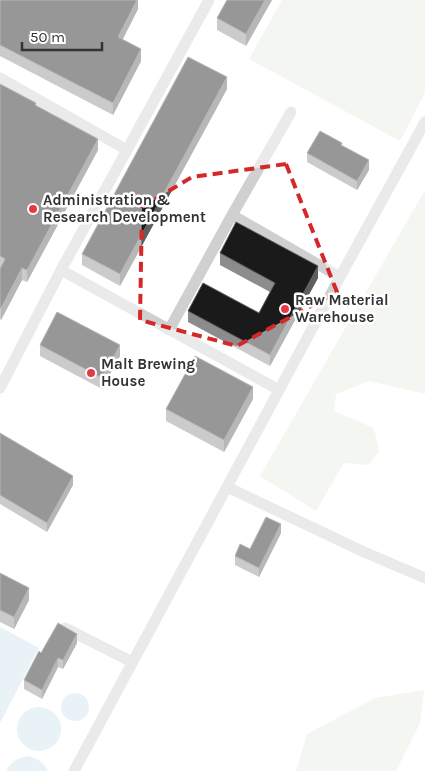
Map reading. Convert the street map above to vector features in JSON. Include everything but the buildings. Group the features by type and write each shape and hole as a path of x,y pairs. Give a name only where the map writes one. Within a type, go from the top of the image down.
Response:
{"lane":[{"path":"0,388 61,270 209,0"},
{"path":"0,78 127,150"},
{"path":"169,330 291,112"},
{"path":"74,771 425,122"},
{"path":"232,215 340,277"},
{"path":"61,270 279,390"},
{"path":"227,487 364,552 425,578"},
{"path":"65,628 132,662"}],"highlighted area":[{"path":"286,164 337,292 237,346 140,320 142,207 192,177"}],"shaded area":[{"path":"282,0 425,0 425,93 400,141 249,59"},
{"path":"425,190 425,394 369,381 336,394 334,411 374,428 379,452 368,465 344,463 316,511 260,476"},
{"path":"424,690 420,723 396,771 296,771 307,734 375,698"}],"water":[{"path":"0,627 39,648 0,723"},
{"path":"75,693 85,697 89,707 85,717 75,721 65,717 61,707 65,697"},
{"path":"39,707 51,711 57,717 61,729 57,741 51,747 39,751 27,747 21,741 17,729 21,717 27,711"},
{"path":"27,756 40,761 48,771 6,771 15,761"}],"place":[{"name":"Administration & Research Development","path":"33,209"},
{"name":"Raw Material Warehouse","path":"285,309"},
{"name":"Malt Brewing House","path":"91,373"}]}
